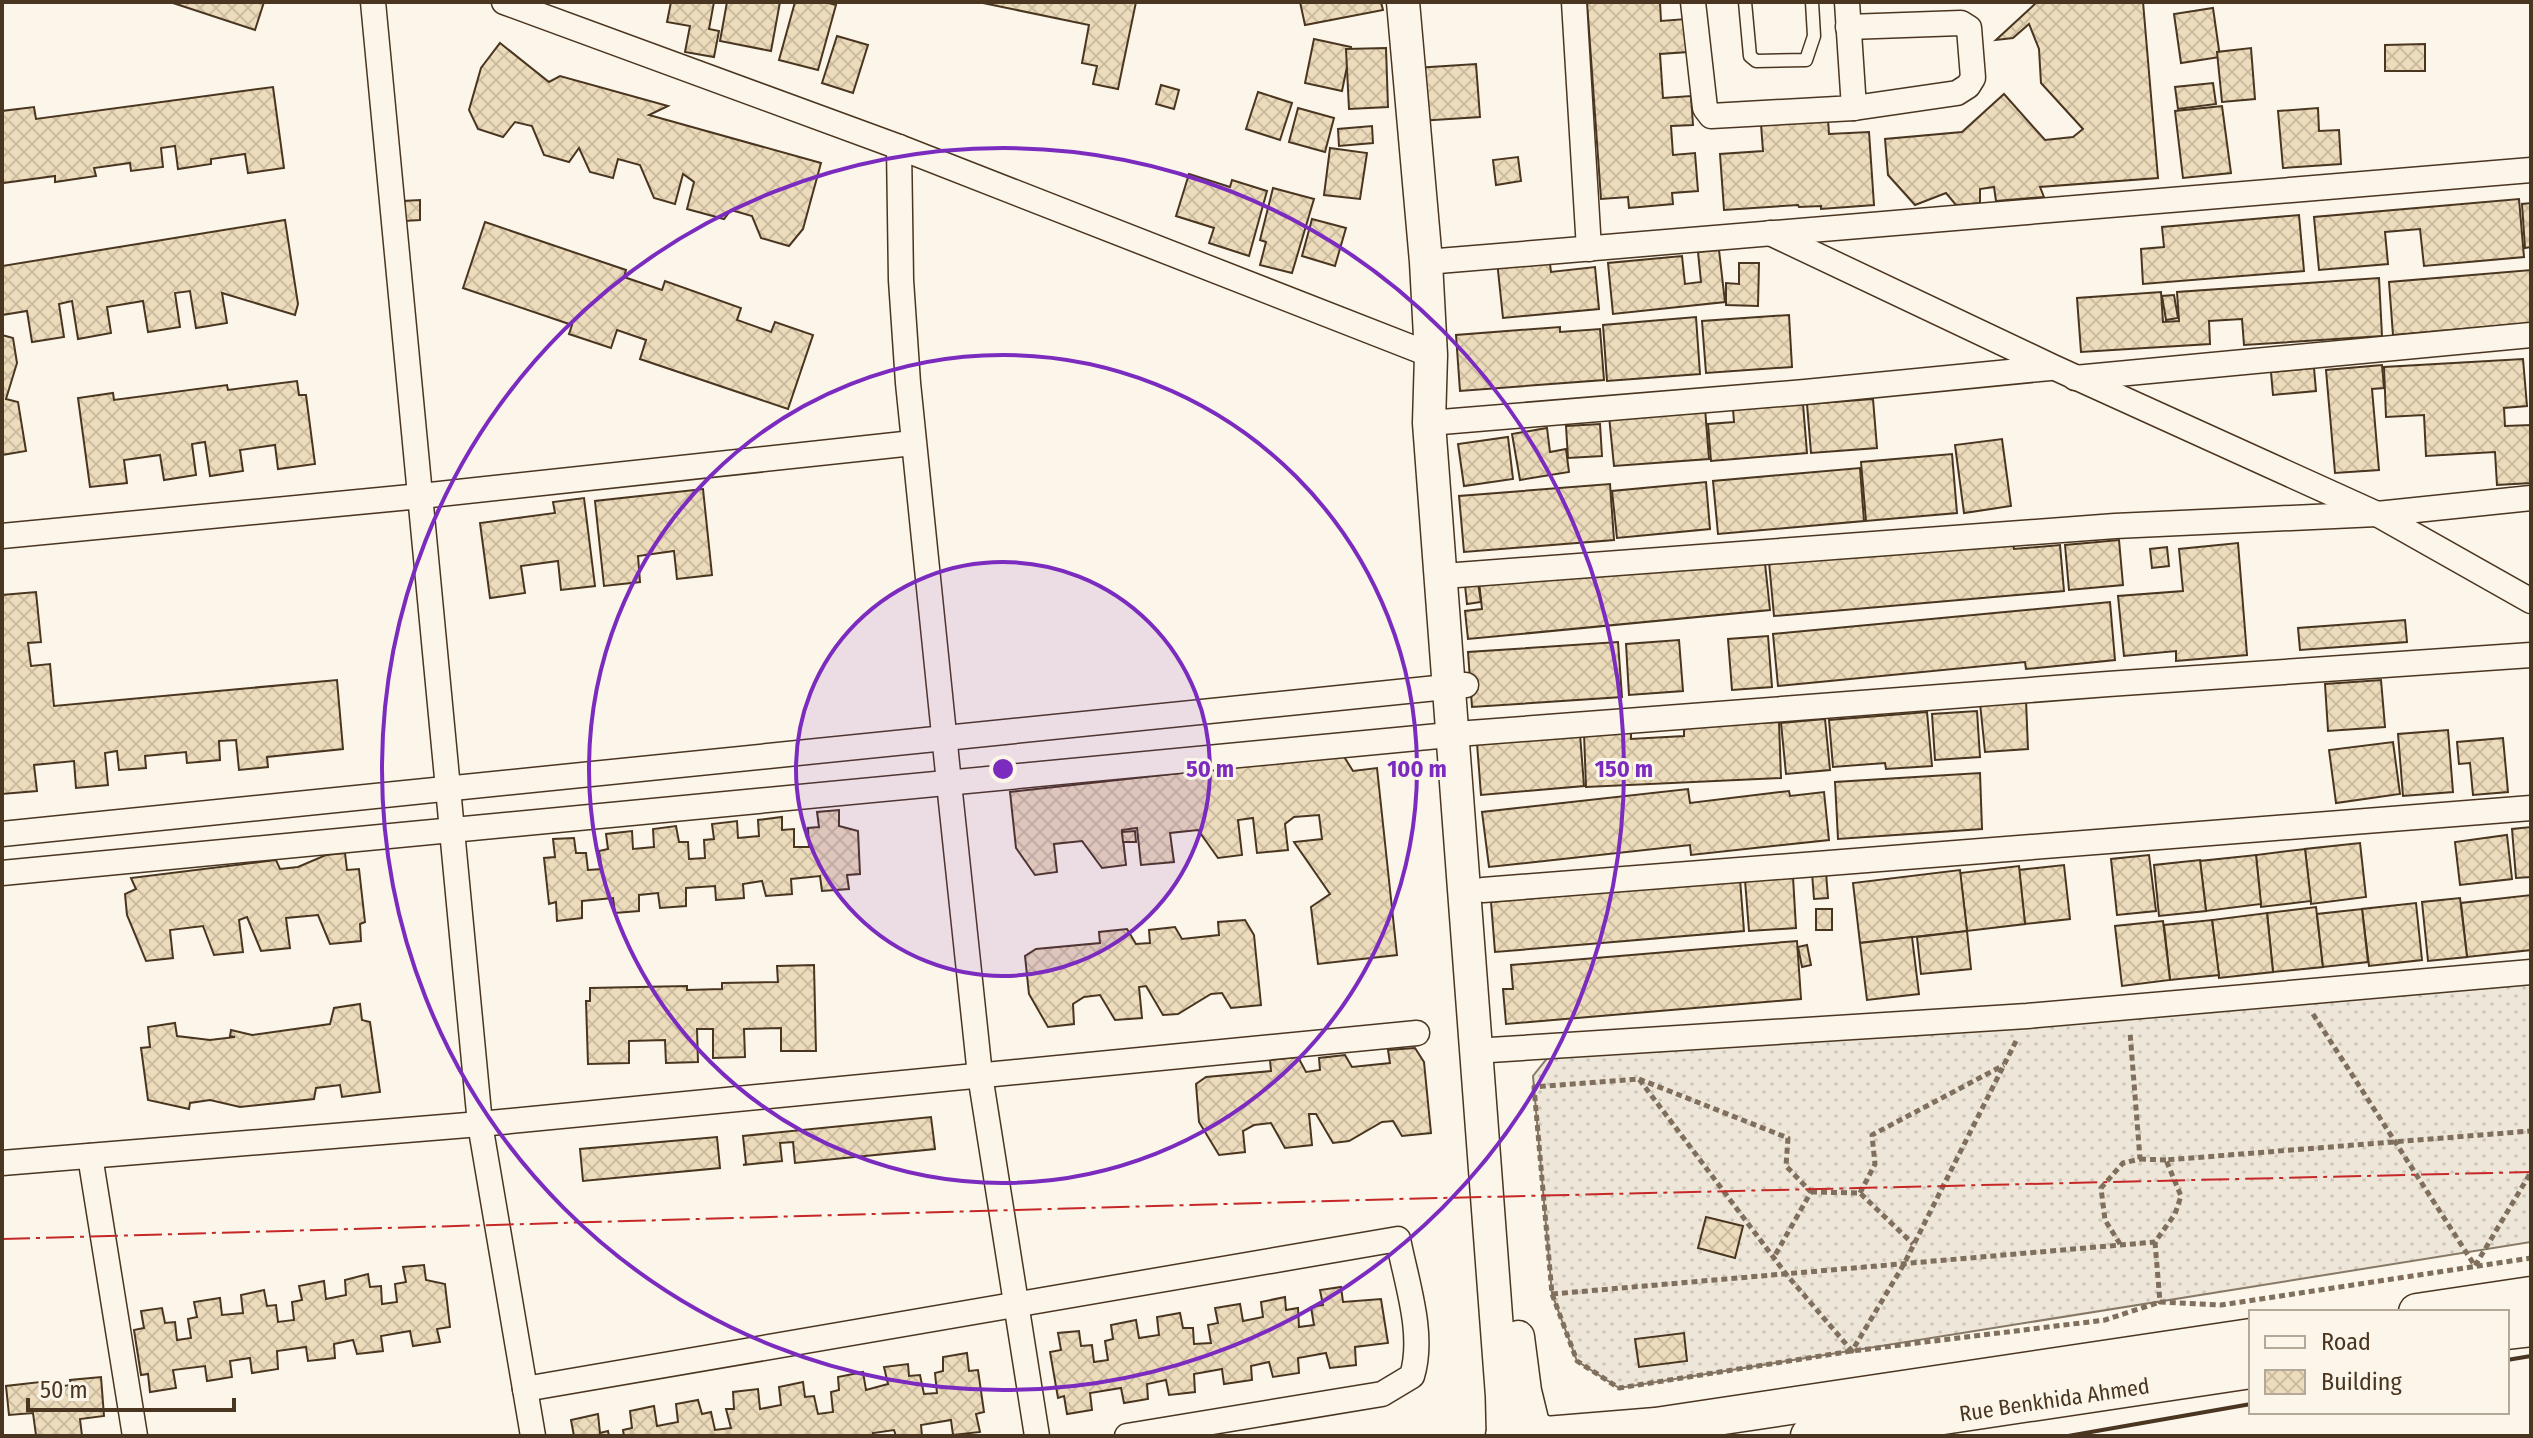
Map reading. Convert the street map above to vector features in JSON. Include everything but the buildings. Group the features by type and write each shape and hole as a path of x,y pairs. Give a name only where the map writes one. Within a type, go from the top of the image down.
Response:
{"main road":[{"path":"2430,1310 2531,1295"},
{"path":"2509,1331 2531,1328"},
{"path":"1527,1434 1656,1426 2249,1337"},
{"name":"Rue Benkhida Ahmed","path":"1809,1436 2249,1370"}],"street":[{"path":"373,2 480,1124 533,1436"},
{"path":"504,2 899,147 1431,355"},
{"path":"1403,2 1431,355 1439,381 1436,422 1452,593 1485,1050 1527,1434"},
{"path":"1574,2 1589,249"},
{"path":"1693,2 1705,108 1711,116 1854,108 1957,93 1968,86 1973,78 1969,28 1961,23 1848,27"},
{"path":"1847,2 1854,108"},
{"path":"899,147 901,280 913,443 944,739 980,1075 1037,1436"},
{"path":"1426,262 2531,170"},
{"path":"1769,233 2064,372 2377,514 2531,601"},
{"path":"1436,422 2531,335"},
{"path":"2,536 421,496 913,443"},
{"path":"1452,593 2115,526 2377,514 2531,498"},
{"path":"2,873 1460,734 2531,655"},
{"path":"2,834 1457,686"},
{"path":"1460,734 1483,890 1485,1050"},
{"path":"1483,890 2531,808"},
{"path":"1485,1050 2027,1016 2531,972"},
{"path":"2,1163 480,1124 1417,1033"},
{"path":"90,1156 135,1436"},
{"path":"525,1389 1398,1239 1414,1328 1417,1359 1412,1376 1382,1394 1127,1436"}],"lane":[{"path":"1745,2 1750,56 1756,61 1806,60 1814,36 1812,2"}],"path":[{"path":"2300,993 2475,1266"},
{"path":"2128,1007 2140,1159"},
{"path":"1852,1351 1904,1264 2027,1016"},
{"path":"1860,1193 1875,1164 1872,1135 2005,1064"},
{"path":"1913,1245 1860,1193 1811,1192 1786,1166 1788,1138 1639,1079 1534,1087 1552,1294 1577,1361 1619,1388 1852,1351 2105,1320 2160,1302 2221,1305 2531,1258"},
{"path":"1639,1079 1786,1274 1852,1351"},
{"path":"2120,1245 2105,1220 2101,1188 2123,1163 2140,1159 2166,1160 2531,1131"},
{"path":"2160,1302 2155,1242 2175,1214 2181,1196 2166,1160"},
{"path":"2475,1266 2531,1172"},
{"path":"1774,1257 1811,1192"},
{"path":"1552,1294 2155,1242"}],"shaded area":[{"path":"2531,977 2531,1242 1619,1388 1577,1361 1552,1294 1533,1076 1549,1056"}],"wall":[{"path":"2509,1360 2531,1356"},
{"path":"2068,1436 2249,1404"}],"power":[{"path":"2,1239 1398,1199 2531,1172"}]}
